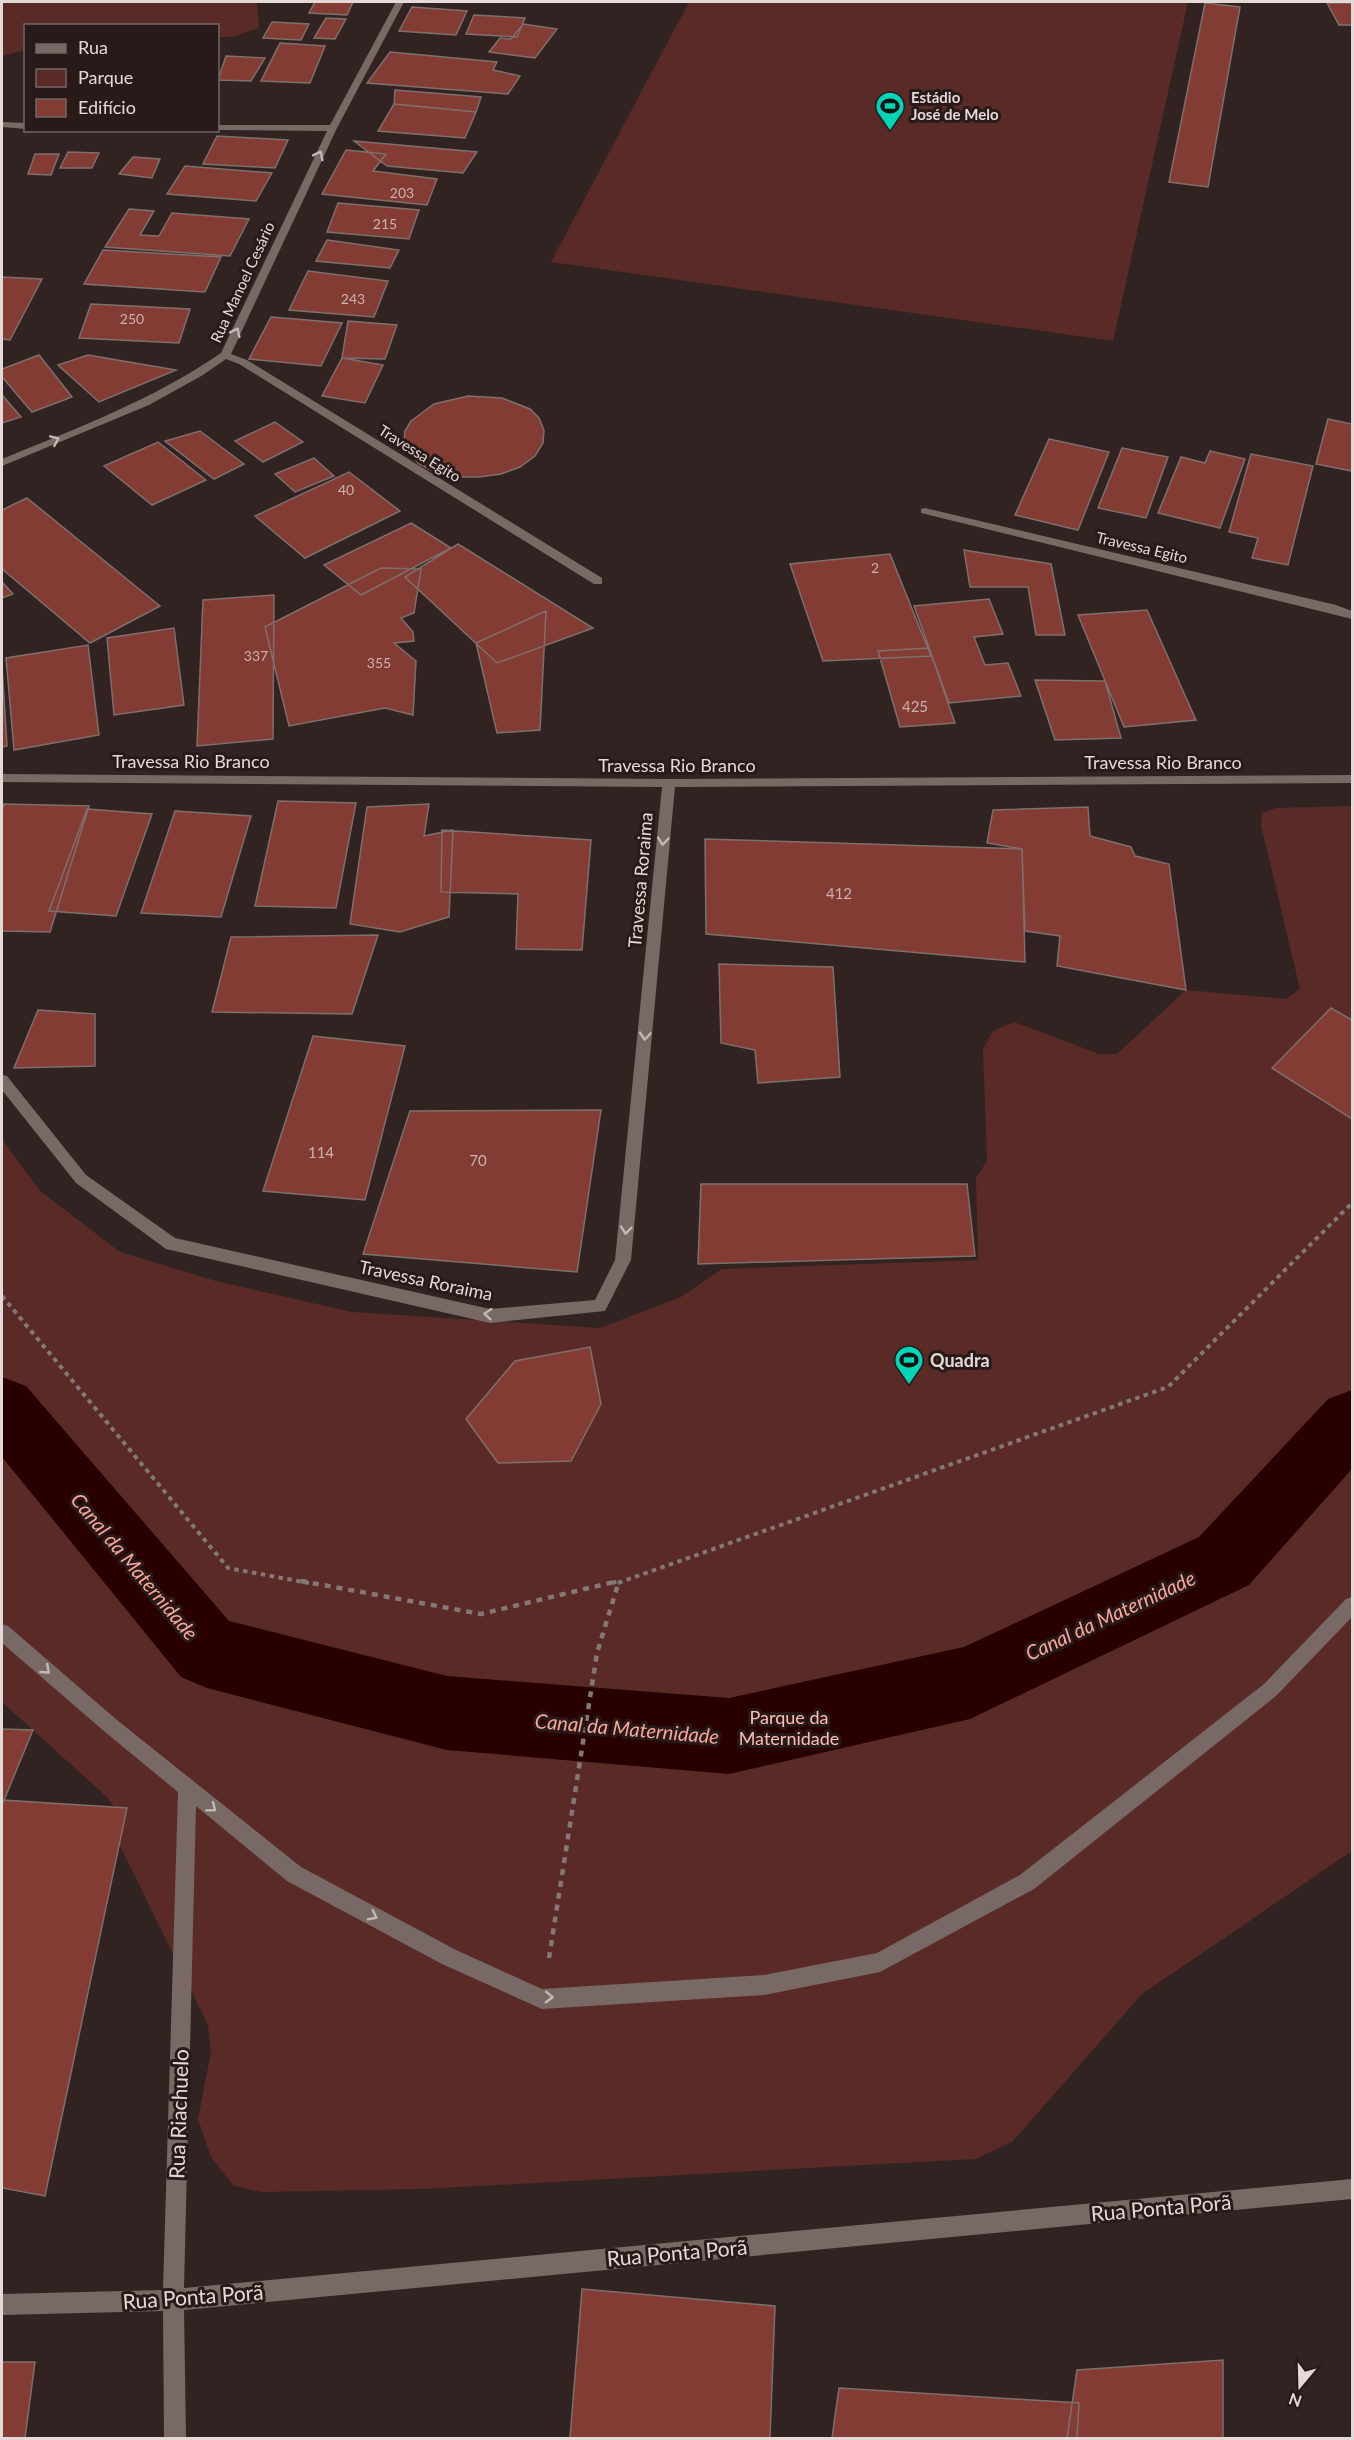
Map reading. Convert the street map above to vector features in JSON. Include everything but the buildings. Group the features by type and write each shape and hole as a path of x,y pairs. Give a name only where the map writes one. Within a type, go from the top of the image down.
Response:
{"street":[{"name":"Rua Manoel Cesário","path":"2,463 159,396 225,355 333,128 400,2"},
{"path":"2,126 24,126"},
{"path":"219,127 333,128"},
{"name":"Travessa Egito","path":"225,355 243,362 598,581"},
{"name":"Travessa Egito","path":"925,511 1336,609 1353,615"},
{"name":"Travessa Rio Branco","path":"2,778 669,783 1353,779"},
{"name":"Travessa Roraima","path":"2,1080 81,1179 171,1244 490,1316 600,1306 623,1260 669,783"},
{"path":"2,1632 187,1789 294,1874 449,1957 542,1999 764,1985 880,1962 1027,1882 1270,1690 1353,1605"},
{"name":"Rua Riachuelo","path":"176,2439 173,2300 187,1789"},
{"name":"Rua Ponta Porã","path":"2,2305 173,2300 1353,2189"}],"path":[{"path":"2,1296 228,1568 481,1614 620,1581 1168,1387 1353,1203"},
{"path":"542,1999 597,1653 620,1581"}],"green space":[{"path":"2,2 257,2 259,28 232,37 219,37 219,24 24,24 24,50 2,56"},
{"name":"Estádio José de Melo","path":"689,2 1188,2 1113,341 551,262"},
{"name":"Parque da Maternidade","path":"1352,806 1352,1851 1142,1994 1012,2142 975,2159 423,2189 262,2192 234,2186 211,2157 198,2119 211,2052 208,2025 114,1834 118,1813 108,1798 2,1702 2,1139 40,1191 120,1252 216,1281 352,1312 600,1328 681,1297 722,1269 978,1260 976,1178 987,1161 983,1049 993,1031 1014,1022 1099,1054 1117,1054 1186,990 1286,999 1300,989 1261,825 1262,813 1276,808"}],"waterway":[{"name":"Canal da Maternidade","path":"2,1407 207,1652 447,1713 729,1736 970,1682 1224,1561 1352,1421"}],"place":[{"name":"Estádio José de Melo","path":"890,132"},
{"name":"Quadra","path":"909,1386"}]}
